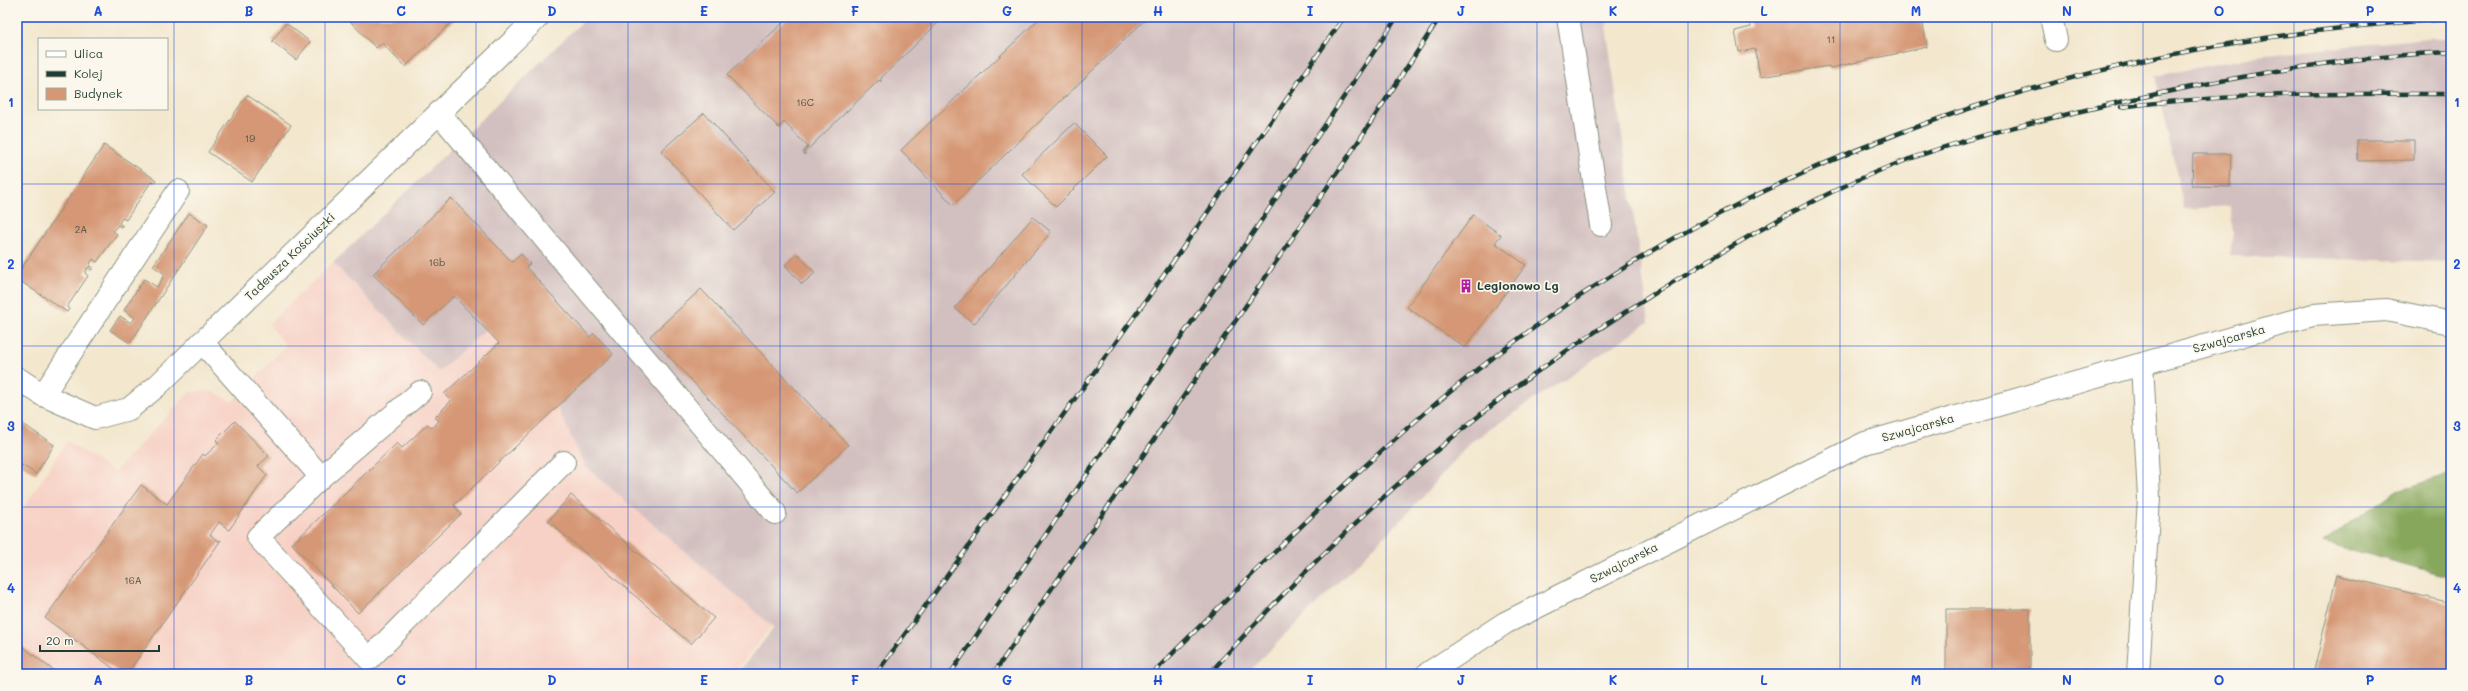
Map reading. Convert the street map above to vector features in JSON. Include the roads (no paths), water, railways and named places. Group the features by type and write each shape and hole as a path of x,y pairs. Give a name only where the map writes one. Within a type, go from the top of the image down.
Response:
{"street":[{"name":"Tadeusza Kościuszki","path":"17,378 43,395 94,418 129,409 157,386 538,17"},
{"path":"1568,17 1601,224"},
{"path":"2051,17 2056,40"},
{"path":"439,113 775,513"},
{"path":"43,395 178,192"},
{"name":"Szwajcarska","path":"1427,674 1505,623 1865,443 2313,315 2386,310 2451,323"},
{"path":"202,342 321,477"},
{"path":"2138,674 2149,498 2142,364"},
{"path":"420,392 321,477 258,538 369,659 450,579 564,462"}],"railway":[{"path":"876,674 1147,299 1344,17"},
{"path":"950,674 1261,221 1397,17"},
{"path":"993,674 1350,154 1440,17"},
{"path":"1152,674 1318,510 1404,431 1449,393 1494,357 1600,283 1712,218 1827,162 1947,116 2069,79 2194,50 2322,30 2451,19"},
{"path":"1209,674 1309,568 1379,501 1452,437 1513,389 1562,354 1636,305 1737,243 1815,200 1869,175 1922,154 2002,130 2084,110 2195,86 2280,70 2365,59 2451,52"},
{"path":"2121,107 2162,102 2245,96 2327,94 2451,94"}],"place":[{"name":"Legionowo Lg","path":"1466,286"}]}
